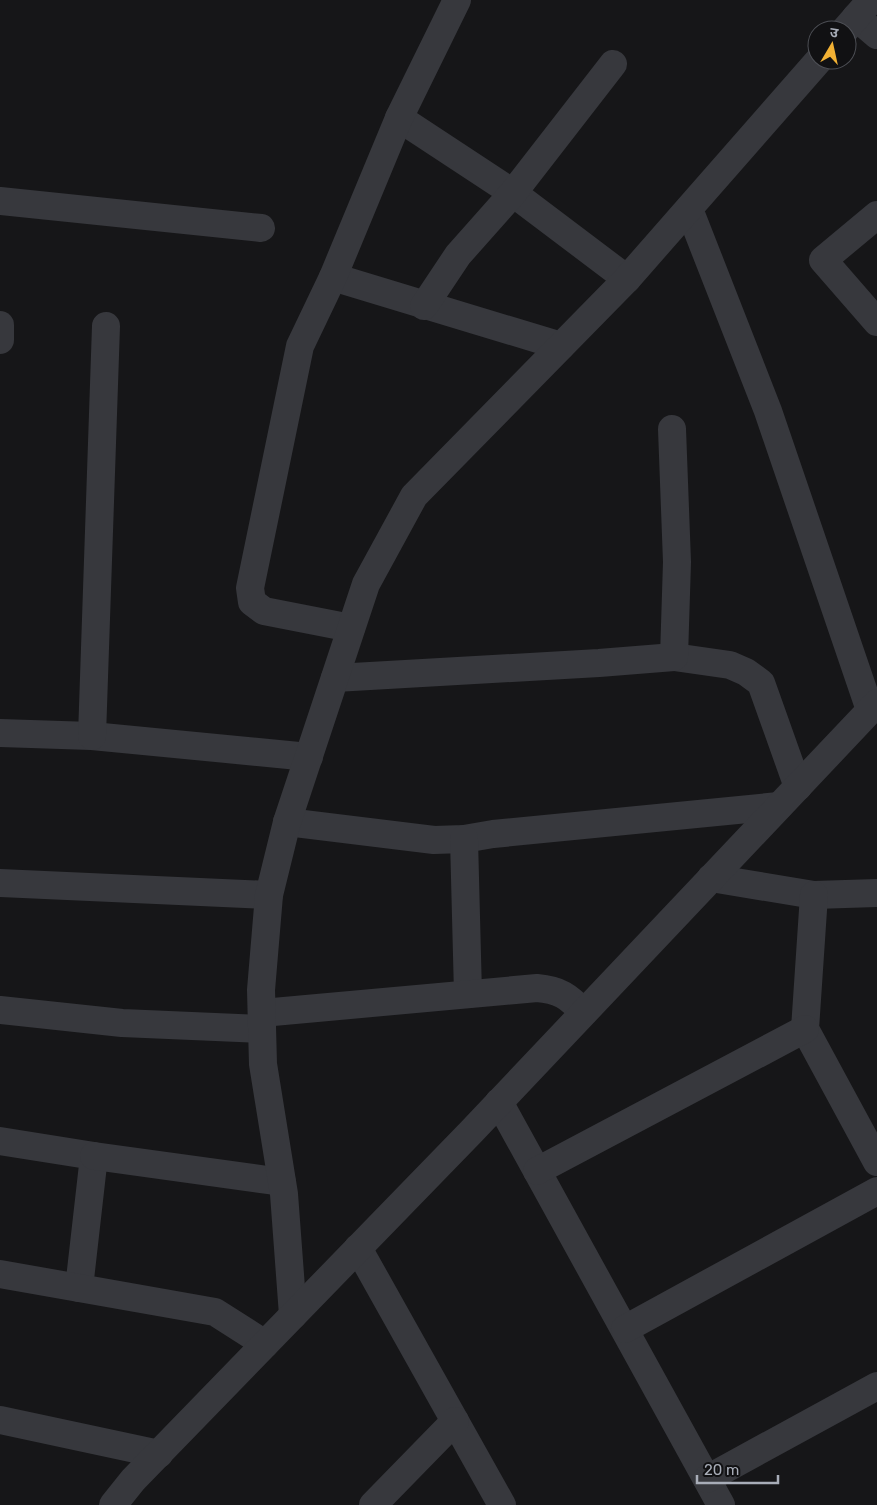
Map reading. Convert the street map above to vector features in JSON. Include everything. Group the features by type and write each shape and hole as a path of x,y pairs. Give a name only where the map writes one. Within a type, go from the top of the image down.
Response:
{"street":[{"path":"351,628 264,611 252,602 250,588 300,346 333,277 398,118 457,0"},
{"path":"857,16 877,35"},
{"path":"424,306 458,255 513,193 613,64"},
{"path":"293,1316 282,1182 263,1064 261,990 269,895 287,822 366,584 414,496 627,279 810,70"},
{"path":"398,118 513,193 627,279"},
{"path":"0,201 260,228"},
{"path":"113,1505 133,1480 499,1102 873,706 768,411 689,209"},
{"path":"877,215 823,260 877,322"},
{"path":"333,277 561,346"},
{"path":"0,325 0,340"},
{"path":"92,736 106,326"},
{"path":"672,429 677,562 674,657"},
{"path":"335,678 674,657 730,665 746,672 760,683 788,796"},
{"path":"0,733 92,736 309,758"},
{"path":"287,822 434,840 464,839 788,796"},
{"path":"464,839 468,994"},
{"path":"711,878 814,895 877,893"},
{"path":"0,883 269,895"},
{"path":"814,895 805,1029 877,1162"},
{"path":"0,1010 122,1023 262,1021 468,994 537,988 552,989 566,995 584,1012"},
{"path":"537,1171 805,1029"},
{"path":"499,1102 722,1505"},
{"path":"0,1141 282,1182"},
{"path":"79,1288 94,1156"},
{"path":"624,1329 877,1191"},
{"path":"358,1248 502,1505"},
{"path":"1,1281 79,1288 215,1312 265,1344"},
{"path":"707,1479 877,1386"},
{"path":"0,1420 159,1454"},
{"path":"373,1505 455,1420"}]}
